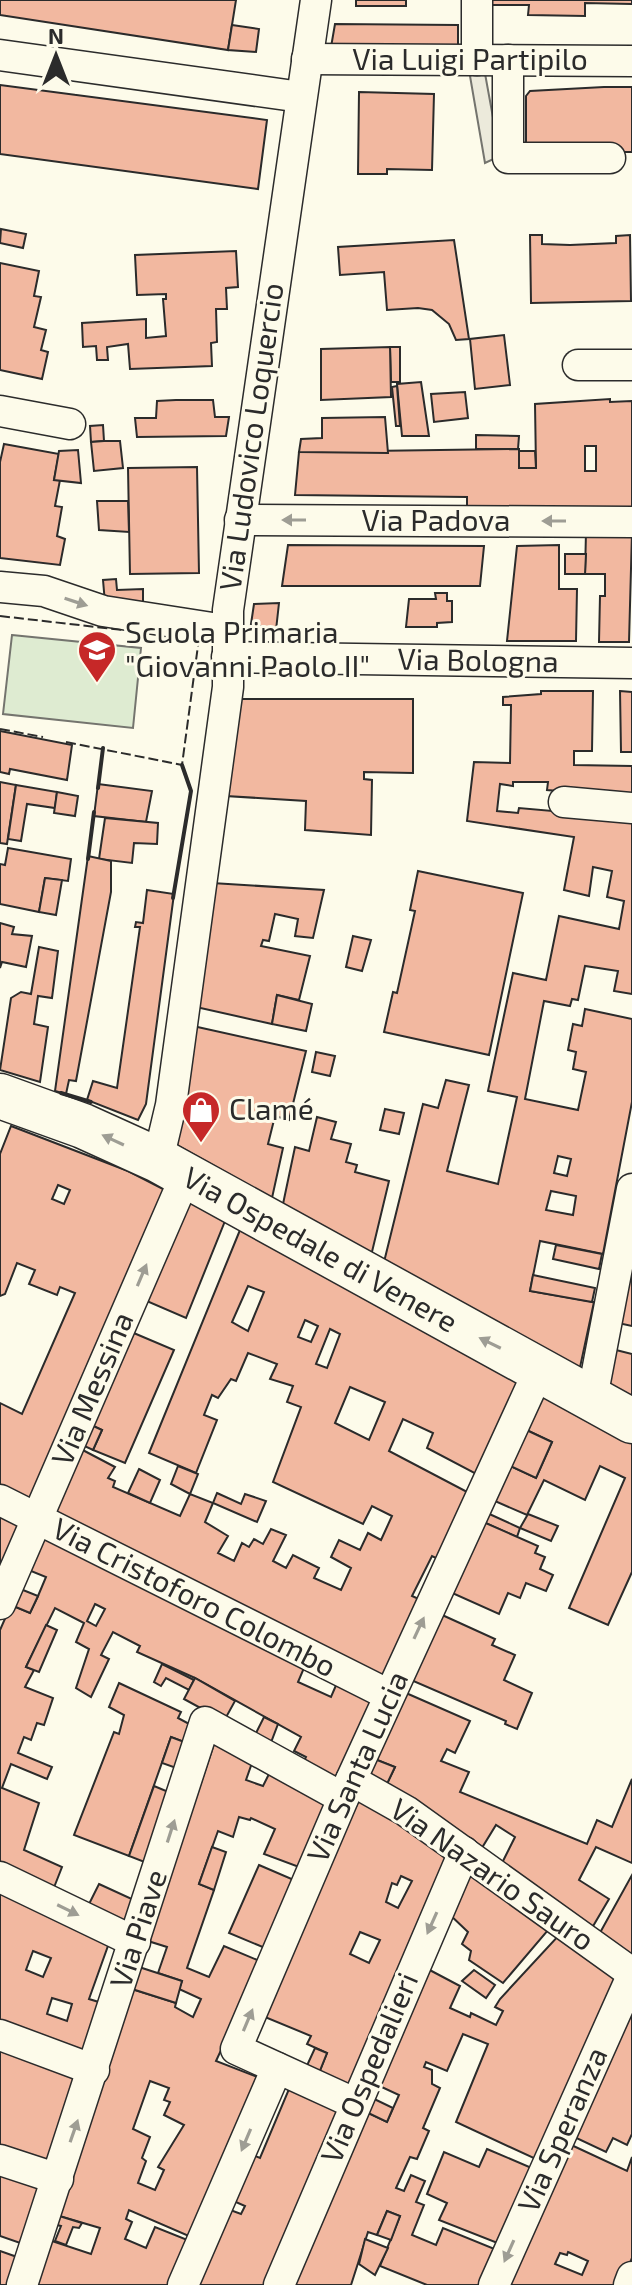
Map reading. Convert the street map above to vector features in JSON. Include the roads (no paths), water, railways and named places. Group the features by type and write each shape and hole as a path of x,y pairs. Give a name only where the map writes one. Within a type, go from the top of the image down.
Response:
{"street":[{"name":"Via Ludovico Loquercio","path":"172,1168 171,1105 228,687 226,644 240,520 316,0"},
{"path":"477,0 477,60"},
{"path":"0,55 301,97"},
{"name":"Via Luigi Partipilo","path":"307,59 632,61"},
{"path":"508,60 508,158 610,158"},
{"path":"578,365 632,365"},
{"path":"0,411 70,424"},
{"name":"Via Padova","path":"240,520 632,522"},
{"name":"Via Bologna","path":"0,587 44,591 103,611 226,644 632,663"},
{"path":"564,802 632,808"},
{"name":"Via Ospedale di Venere","path":"0,1096 83,1126 172,1168 632,1421"},
{"name":"Via Messina","path":"0,1604 37,1519 172,1168"},
{"path":"592,1398 632,1189"},
{"name":"Via Santa Lucia","path":"354,2103 236,2049 347,1789 540,1368"},
{"name":"Via Cristoforo Colombo","path":"0,1500 389,1695"},
{"name":"Via Piave","path":"22,2285 205,1722 347,1789"},
{"name":"Via Nazario Sauro","path":"347,1789 406,1811 632,1974"},
{"name":"Via Ospedalieri","path":"279,2285 354,2103 464,1852"},
{"path":"0,1877 135,1942"},
{"name":"Via Speranza","path":"494,2285 632,1974"},
{"path":"0,2035 94,2070"},
{"path":"183,2285 277,2068"},
{"path":"0,2160 58,2179"},
{"path":"629,2285 632,2277"}],"place":[{"name":"Scuola Primaria \"Giovanni Paolo II\"","path":"97,684"},
{"name":"Clamé","path":"201,1144"}]}
